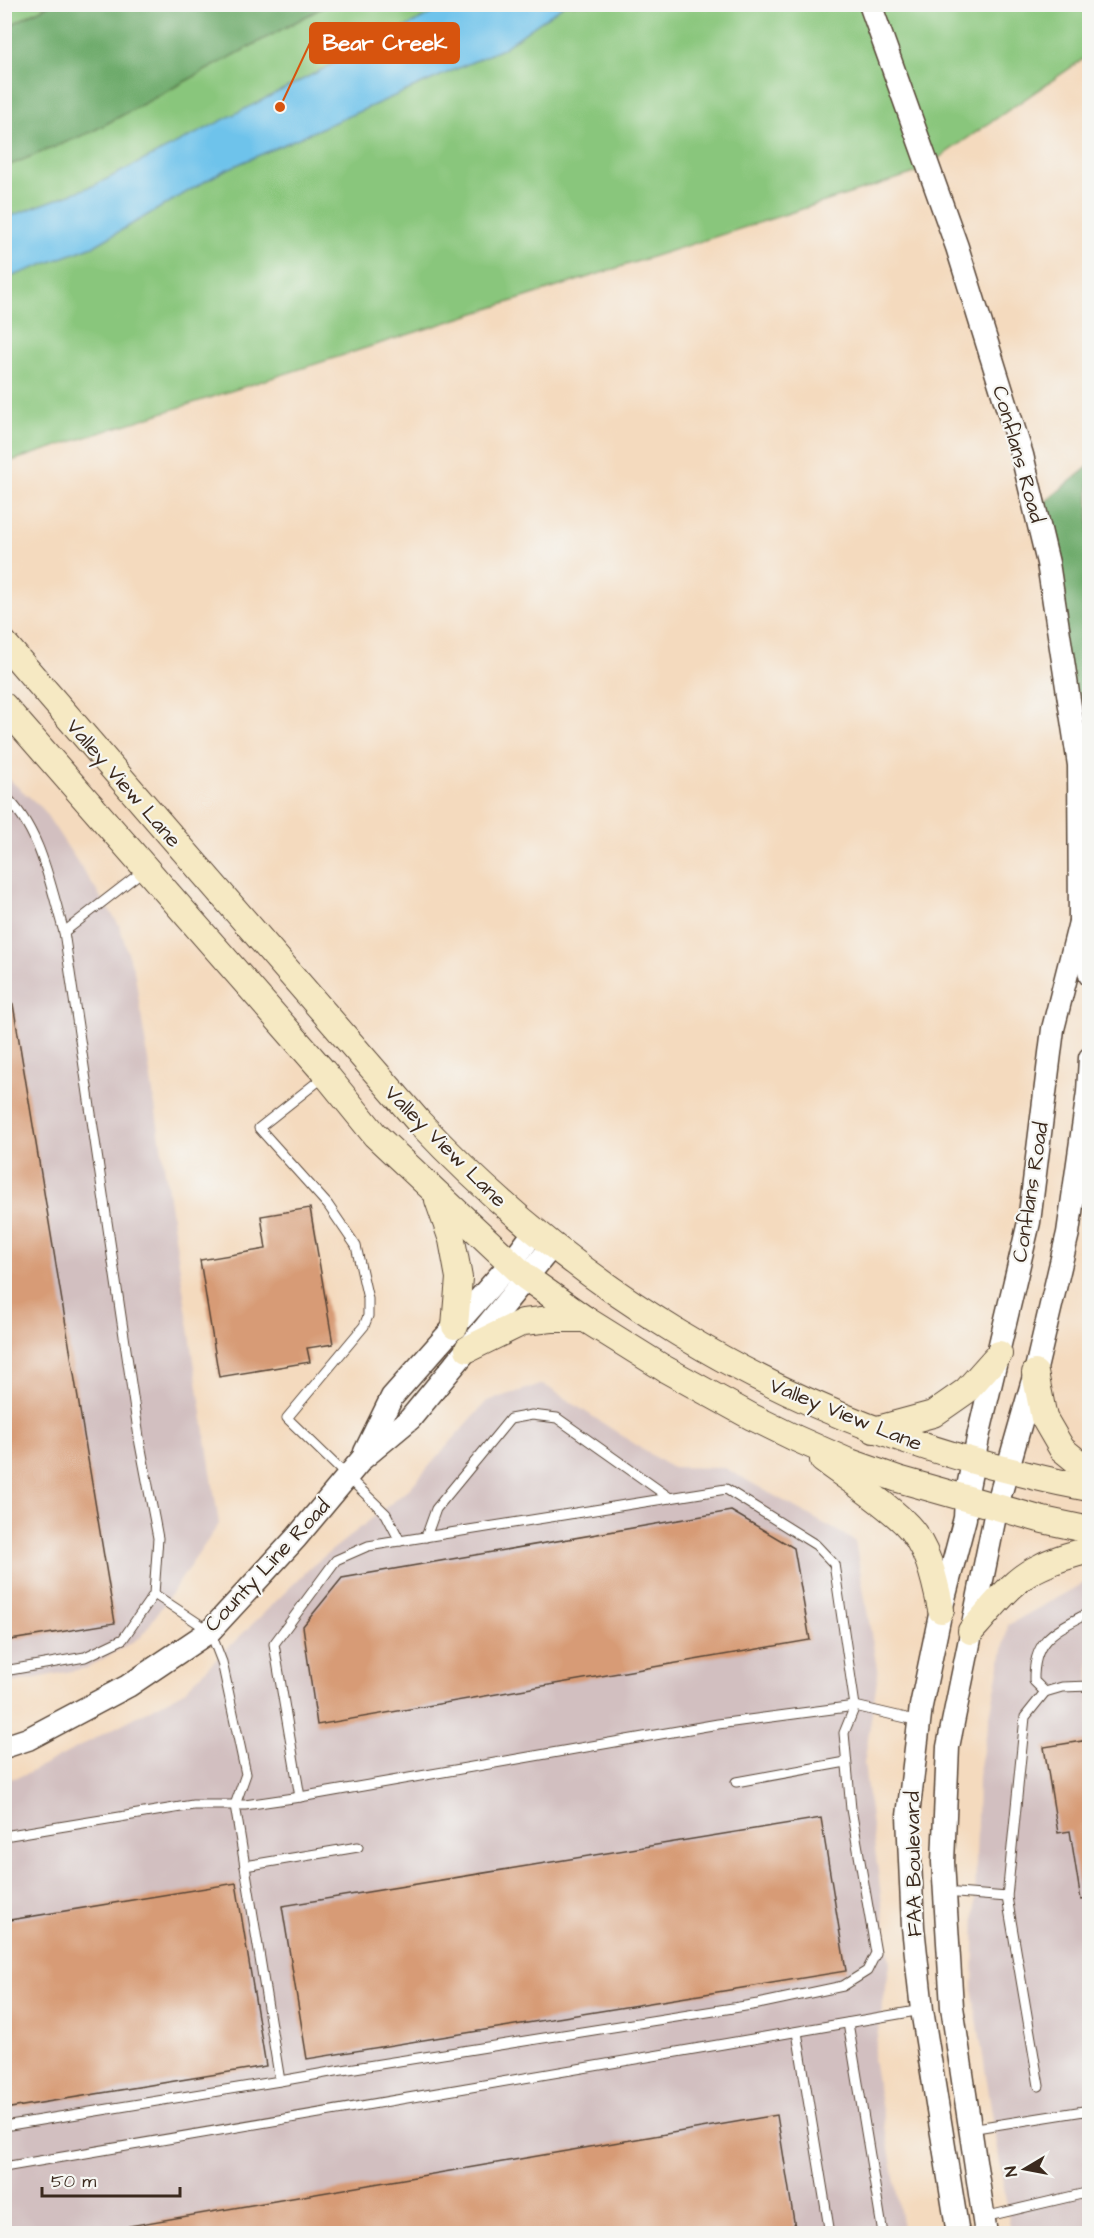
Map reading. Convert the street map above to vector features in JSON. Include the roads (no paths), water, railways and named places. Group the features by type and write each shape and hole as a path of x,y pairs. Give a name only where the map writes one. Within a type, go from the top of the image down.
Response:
{"main road":[{"name":"Valley View Lane","path":"4,643 418,1121 461,1167 544,1238 626,1300 720,1359 771,1385 907,1442 1008,1470 1089,1488"},
{"name":"Valley View Lane","path":"4,706 326,1074 375,1135 435,1194 519,1270 585,1319 665,1369 752,1418 795,1438 847,1461 898,1479 1043,1520 1089,1530"},
{"path":"146,868 173,840"},
{"path":"435,1194 452,1240 459,1278 455,1326"},
{"path":"468,1349 524,1322 585,1319"},
{"path":"874,1430 933,1414 966,1391 999,1354"},
{"path":"1035,1373 1044,1418 1062,1449 1089,1472"},
{"path":"795,1438 905,1522 927,1560 935,1581 941,1610"},
{"path":"971,1631 1010,1589 1028,1574 1039,1567 1089,1550"}],"street":[{"name":"Conflans Road","path":"870,4 957,247 1022,455 1048,563 1079,765 1080,922 1089,975"},
{"name":"Conflans Road","path":"974,1461 1029,1221 1053,1029 1080,922"},
{"name":"Conflans Road","path":"1008,1470 1035,1373 1068,1233 1088,1092 1089,1058"},
{"name":"County Line Road","path":"4,1747 28,1739 128,1686 210,1631 296,1538 362,1459 410,1419 468,1349 519,1270 544,1238"},
{"name":"County Line Road","path":"362,1459 392,1397 455,1326 519,1270"},
{"name":"FAA Boulevard","path":"957,2228 922,2010 913,1927 908,1816 919,1721 941,1610 965,1518 966,1497 974,1461"},
{"name":"FAA Boulevard","path":"984,2225 952,2007 943,1862 948,1747 997,1506 1008,1470"},
{"path":"957,2228 984,2225"}],"lane":[{"path":"4,795 15,805 38,844 63,932 140,1444 158,1538 154,1594 123,1639 85,1657 4,1671"},
{"path":"63,932 146,868"},
{"path":"326,1074 259,1128 328,1205 356,1246 364,1274 368,1316 364,1326 287,1418 386,1514 400,1541"},
{"path":"426,1537 436,1509 510,1419 532,1415 557,1418 670,1498"},
{"path":"4,2126 758,2004 843,1986 867,1971 876,1953 851,1809 844,1733 855,1706 834,1564 816,1545 726,1489 368,1546 336,1560 274,1644 300,1797"},
{"path":"154,1594 210,1631 222,1662 246,1774 235,1805 280,2081"},
{"path":"1045,1692 1034,1682 1038,1650 1041,1644 1066,1625 1089,1612"},
{"path":"1039,2086 1007,1897 1025,1717 1045,1692 1062,1687 1089,1686"},
{"path":"4,1836 194,1805 235,1805 300,1797 718,1724 855,1706 919,1721"},
{"path":"736,1782 846,1762"},
{"path":"245,1866 358,1847"},
{"path":"945,1892 1007,1897"},
{"path":"4,2167 922,2010"},
{"path":"848,2023 883,2234"},
{"path":"797,2032 830,2234"},
{"path":"970,2129 1089,2110"},
{"path":"984,2225 1089,2195"}],"water":[{"path":"449,5 564,5 502,49 223,171 96,245 5,279 5,218 95,185"}],"place":[{"name":"Bear Creek","path":"280,107"}]}
